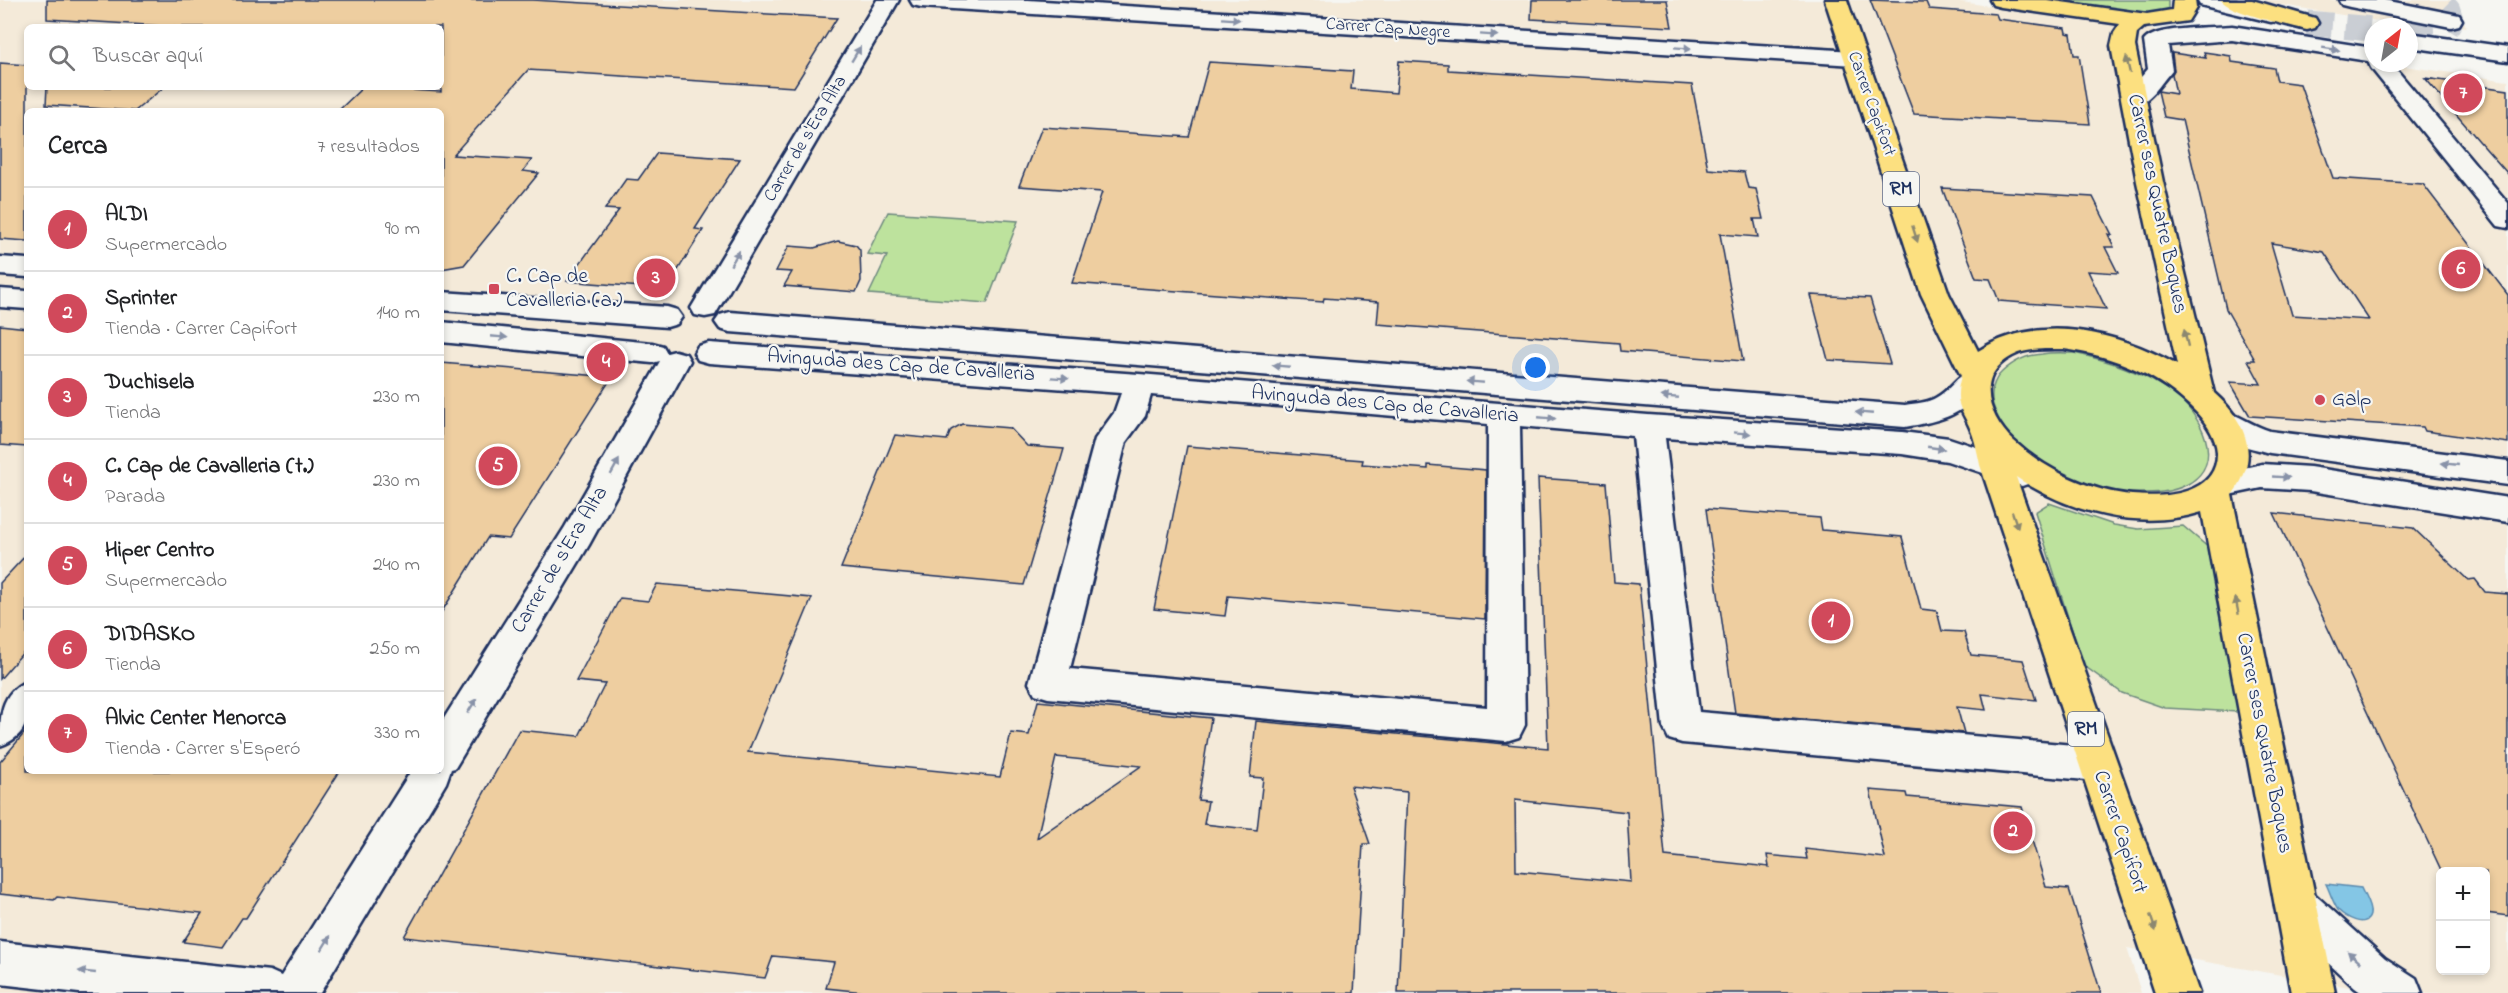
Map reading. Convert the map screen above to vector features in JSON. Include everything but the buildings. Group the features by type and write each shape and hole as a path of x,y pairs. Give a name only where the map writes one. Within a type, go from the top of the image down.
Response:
{"main road":[{"name":"Carrer Capifort","path":"1836,0 1935,294 1974,377"},
{"path":"2001,0 2151,20 2174,18 2184,12 2184,0"},
{"path":"2232,0 2258,10 2318,24"},
{"name":"Carrer ses Quatre Boques","path":"2151,20 2132,24 2123,37 2123,46 2150,182 2199,395"},
{"path":"1974,377 1988,357 2008,346 2034,340 2064,339 2097,344 2130,354 2167,372 2199,395 2222,421 2230,438 2233,454 2231,470 2219,488"},
{"name":"RM","path":"1974,377 1972,392 1975,408 1993,450 2015,460 2057,486 2088,498 2122,506 2161,509 2194,503 2219,488"},
{"name":"Carrer Capifort","path":"1993,450 2097,764 2177,993"},
{"name":"Carrer ses Quatre Boques","path":"2219,488 2313,993"}],"street":[{"name":"Carrer de s'Era Alta","path":"717,315 888,0"},
{"name":"Carrer Cap Negre","path":"921,0 1854,58"},
{"path":"2208,0 2318,24"},
{"path":"2350,0 2451,20"},
{"path":"2151,20 2231,21 2364,36"},
{"path":"2135,98 2160,70 2156,41 2178,36 2232,33 2364,54"},
{"path":"2418,42 2508,54"},
{"path":"2418,61 2508,73"},
{"path":"2386,72 2508,220"},
{"path":"0,266 24,268"},
{"path":"0,298 24,300"},
{"path":"444,301 667,317"},
{"path":"444,332 688,360 709,353 728,337 717,315 686,310 657,323 648,339 648,346 663,357"},
{"name":"Avinguda des Cap de Cavalleria","path":"717,315 1905,416 1950,405 1959,399 1974,377"},
{"name":"Avinguda des Cap de Cavalleria","path":"709,353 1139,384 1648,426 1902,443 1949,450 1993,450"},
{"name":"Carrer de s'Era Alta","path":"444,751 577,536 663,357"},
{"path":"1139,384 1129,416 1111,440 1048,683 1506,725 1504,415"},
{"path":"2222,421 2243,434 2270,442 2508,473"},
{"path":"1648,426 1682,727 2097,764"},
{"path":"2219,488 2262,476 2310,479 2508,510"},
{"path":"0,730 24,701"},
{"path":"295,993 430,774"},
{"path":"2296,905 2370,972 2400,993"},
{"path":"0,963 270,993"}],"shaded area":[{"path":"0,0 1948,0 2364,60 2364,72 2418,72 2418,68 2508,81 2508,993 2383,993 2127,948 2141,993 0,993"},
{"path":"2251,0 2449,0 2461,12 2466,27 2435,23 2418,26 2418,18 2364,19"}],"green space":[{"path":"2036,0 2168,0 2168,9 2154,12 2121,13"},
{"path":"888,212 1018,221 987,303 869,294 887,256 867,254"},
{"path":"2050,353 2074,353 2138,373 2162,386 2184,403 2200,425 2208,451 2206,463 2200,475 2188,484 2167,491 2130,493 2110,491 2090,486 2048,468 2014,440 2001,423 1993,405 1993,387 1996,379 2006,368 2026,357"},
{"path":"2049,503 2114,525 2138,529 2183,526 2210,549 2238,712 2165,708 2122,693 2083,665 2035,512"}],"water":[{"path":"2326,884 2361,888 2370,909 2368,919 2360,922 2341,913"}],"tunnel":[{"path":"2418,32 2445,30 2451,20 2448,10 2438,0"},
{"path":"2307,23 2364,28"}],"place":[{"name":"Alvic Center Menorca","path":"2463,93"},
{"name":"DIDASKO","path":"2461,269"},
{"name":"Duchisela","path":"656,278"},
{"name":"C. Cap de Cavalleria (a.)","path":"494,289"},
{"name":"C. Cap de Cavalleria (t.)","path":"606,362"},
{"name":"Galp","path":"2320,400"},
{"name":"Hiper Centro","path":"498,466"},
{"name":"ALDI","path":"1831,621"},
{"name":"Sprinter","path":"2013,831"}]}
